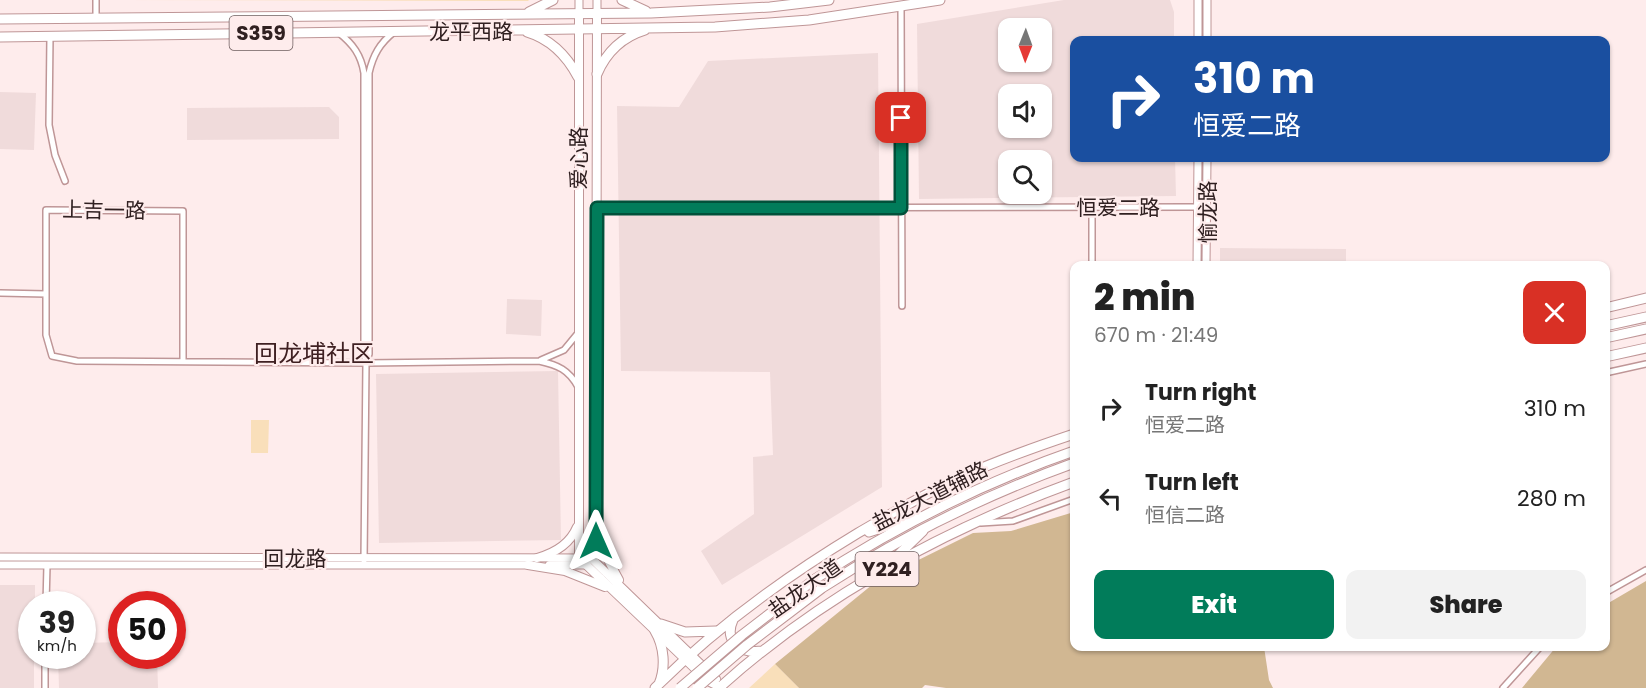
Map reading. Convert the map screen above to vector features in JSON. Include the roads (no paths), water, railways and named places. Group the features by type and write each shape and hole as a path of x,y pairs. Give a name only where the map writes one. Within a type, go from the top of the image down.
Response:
{"main road":[{"path":"521,14 553,0"},
{"path":"622,0 651,13"},
{"name":"龙平西路","path":"0,19 651,13 770,7 829,0"},
{"name":"龙平西路","path":"0,37 597,29 766,24 940,0"},
{"name":"爱心路","path":"579,13 579,558"},
{"name":"爱心路","path":"588,562 596,541 597,13"},
{"path":"597,69 620,43 640,32 656,27"},
{"path":"522,30 535,34 556,48 572,65 578,78"},
{"path":"579,65 582,58 588,56 593,58 597,69"},
{"path":"1610,307 1646,298"},
{"path":"1610,325 1646,317"},
{"path":"1610,337 1646,329"},
{"path":"1610,356 1646,348"},
{"name":"盐龙大道辅路","path":"657,686 688,656 787,578 851,537 959,478 1070,436"},
{"name":"盐龙大道","path":"680,688 741,634 815,579 871,544 926,513 981,487 1070,453"},
{"name":"盐龙大道","path":"697,688 754,638 822,588 879,552 931,523 987,497 1070,465"},
{"name":"盐龙大道辅路","path":"720,688 763,651 880,573 974,522 1070,484"},
{"path":"596,511 606,556 628,593 658,628 663,658 662,672 657,686"},
{"path":"851,537 926,513"},
{"path":"537,558 548,555 566,544 579,521"},
{"path":"880,573 931,523"},
{"path":"579,558 588,562 628,593"},
{"path":"588,562 613,591 688,656 714,675 720,688"},
{"path":"528,566 564,572 613,591"},
{"path":"735,618 730,632 735,644 746,651 763,651"},
{"path":"658,628 702,633 719,631"}],"street":[{"path":"96,0 96,18"},
{"name":"爱心路","path":"579,0 579,13"},
{"name":"爱心路","path":"597,0 597,13"},
{"path":"1198,0 1198,36"},
{"path":"1207,0 1207,36"},
{"path":"901,7 902,306"},
{"path":"366,363 369,354 369,73 378,48 396,31"},
{"path":"338,32 355,49 364,73 364,354 366,363 364,561"},
{"path":"50,36 49,125 55,155 65,181"},
{"name":"愉龙路","path":"1197,261 1198,162"},
{"name":"愉龙路","path":"1206,261 1207,162"},
{"path":"1092,207 1092,261"},
{"name":"恒爱二路","path":"597,208 1207,207"},
{"name":"上吉一路","path":"183,361 183,211 46,210 46,335 52,356 77,362 539,361 565,369 573,377 579,389"},
{"path":"0,293 46,294"},
{"name":"上吉一路","path":"539,361 564,350 579,331"},
{"path":"1617,354 1620,369"},
{"path":"1610,372 1646,364"},
{"path":"974,522 1013,521 1070,500"},
{"name":"回龙路","path":"0,557 364,561 528,566 588,562"},
{"name":"回龙路","path":"0,565 579,558"},
{"path":"46,591 47,565"},
{"path":"1610,590 1646,570"},
{"path":"1504,688 1537,651"},
{"path":"45,669 45,688"}],"district":[{"name":"回龙埔社区","path":"314,353"}]}
